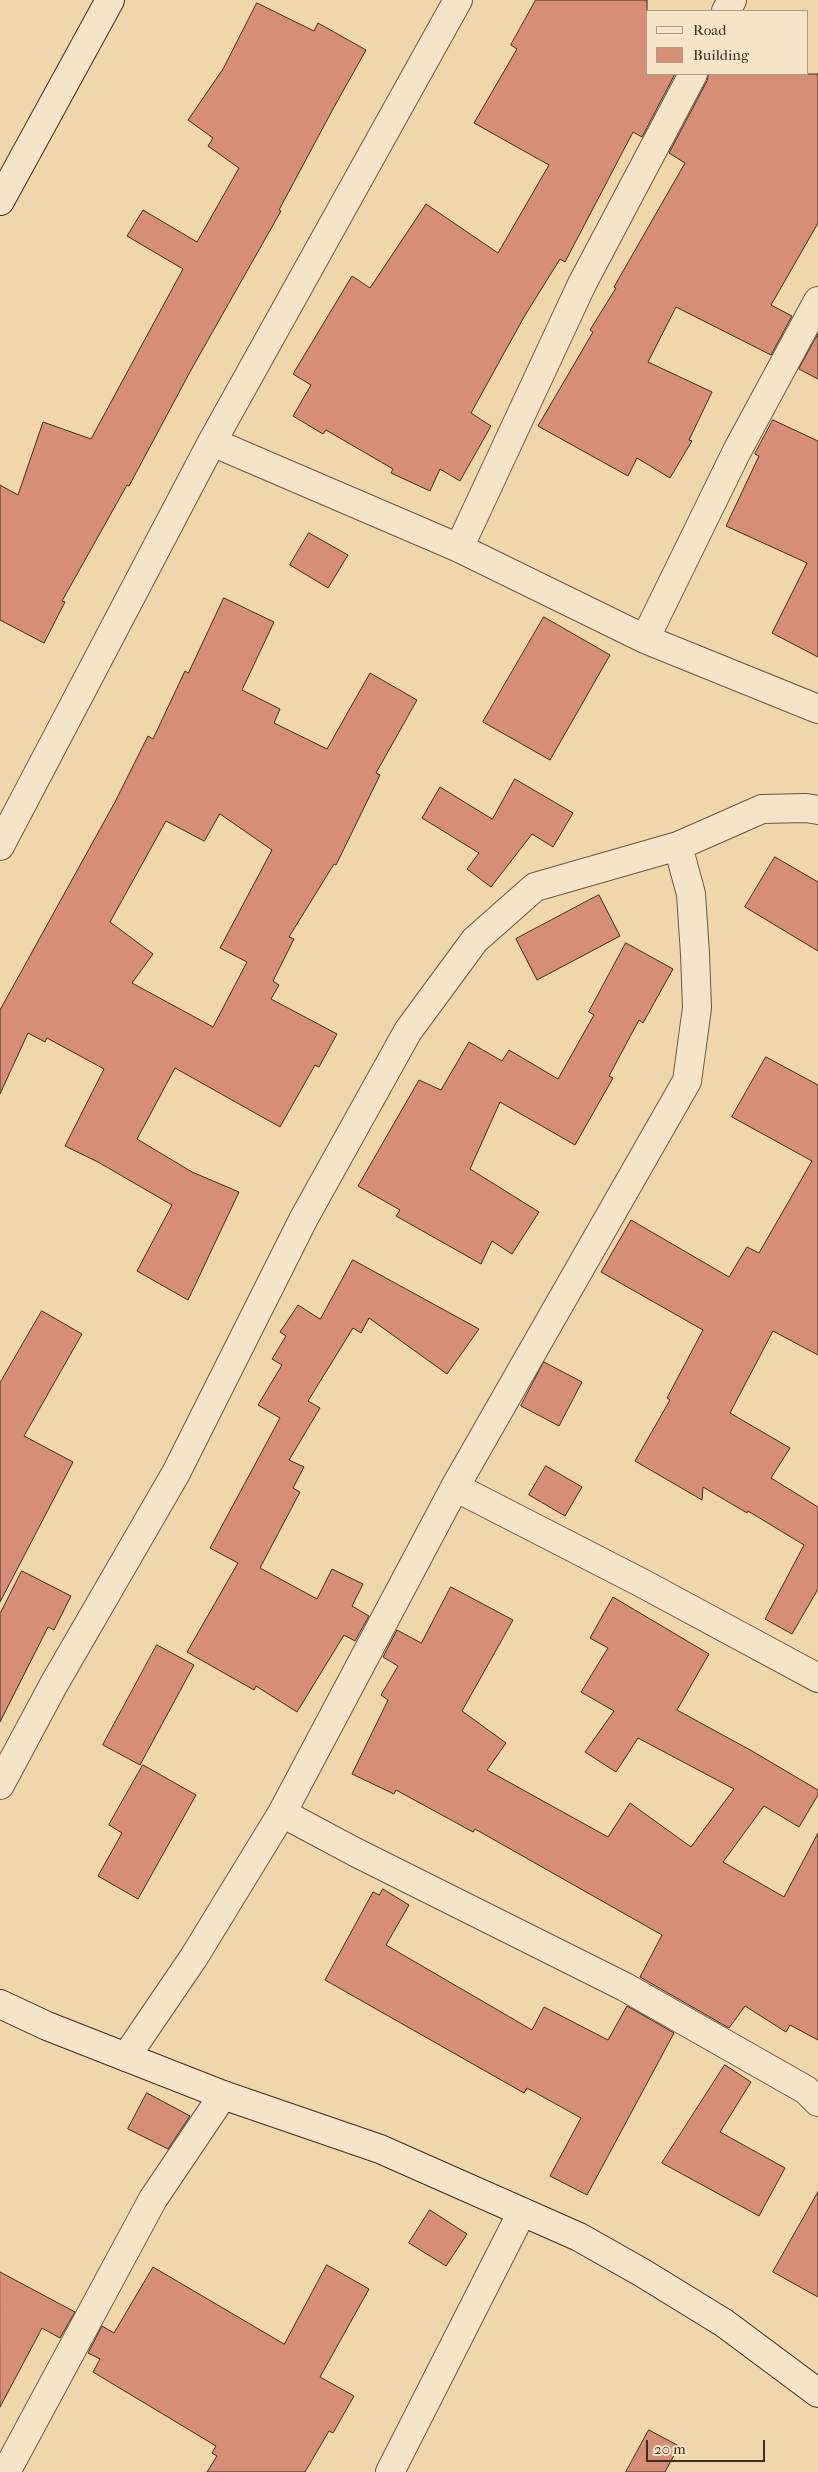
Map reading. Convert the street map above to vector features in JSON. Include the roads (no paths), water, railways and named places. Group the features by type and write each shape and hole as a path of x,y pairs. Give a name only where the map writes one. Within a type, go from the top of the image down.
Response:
{"street":[{"path":"0,201 110,0"},
{"path":"0,846 212,442 458,0"},
{"path":"459,548 582,284 692,75"},
{"path":"645,639 737,450 818,301"},
{"path":"212,442 459,548 645,639 818,709"},
{"path":"0,1784 54,1684 176,1473 304,1218 408,1031 475,940 535,887 678,846 762,809 806,808 818,810"},
{"path":"126,2057 194,1957 282,1813 455,1487 687,1081 697,1008 697,990 691,894 678,846"},
{"path":"455,1487 640,1582 818,1678"},
{"path":"282,1813 354,1852 625,1987 806,2090 818,2102"},
{"path":"0,2004 223,2095 380,2149 579,2237 641,2272 724,2323 818,2393"},
{"path":"6,2472 153,2198 223,2095"},
{"path":"390,2472 522,2212"}]}
